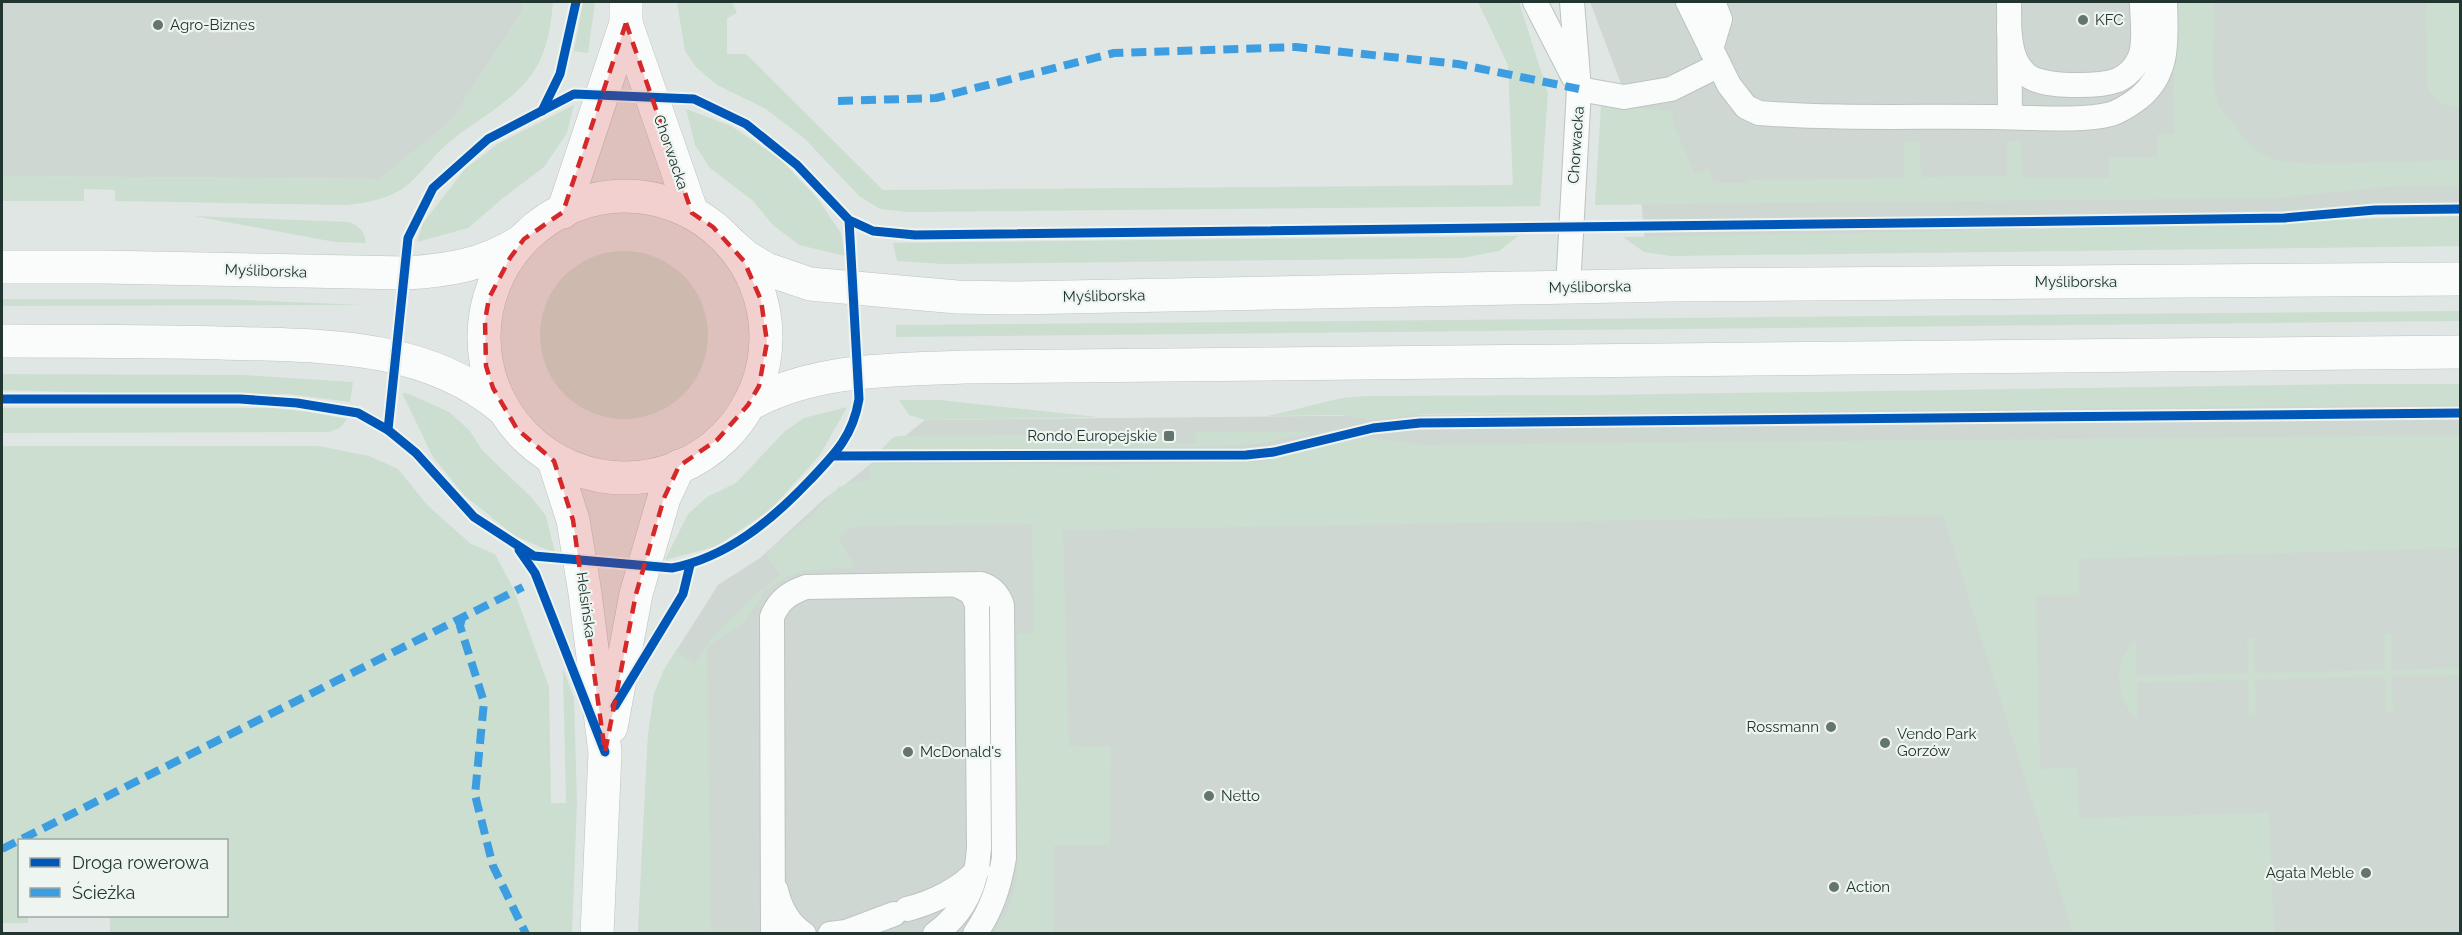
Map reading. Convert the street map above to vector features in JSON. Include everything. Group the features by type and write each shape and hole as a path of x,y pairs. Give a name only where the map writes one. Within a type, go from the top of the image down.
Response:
{"main road":[{"name":"Chorwacka","path":"562,212 626,12"},
{"name":"Chorwacka","path":"626,12 692,213"},
{"path":"628,197 672,204 692,213 713,227 730,243 754,279 766,321 767,342 759,386 748,405 717,440 679,466 648,476 615,478 583,473 554,461 517,429 503,409 486,366 485,321 489,298 498,277 524,239 562,212 583,203 628,197"},
{"name":"Myśliborska","path":"2,267 102,267 369,274 436,272 501,254 524,239"},
{"name":"Myśliborska","path":"730,243 746,257 766,269 810,284 957,297 1028,298 1568,288 2460,278"},
{"path":"2,341 146,341 310,346 372,353 411,361 461,379 483,392 503,409"},
{"path":"748,405 789,387 827,377 881,371 964,367 2460,352"},
{"name":"Helsińska","path":"554,461 573,519 585,593 605,752"},
{"name":"Helsińska","path":"597,933 605,752 636,594 664,498 679,466"}],"lane":[{"path":"1535,2 1579,89 1624,97 1671,89 1715,57 1720,19 1713,2"},
{"name":"Chorwacka","path":"1568,288 1579,89 1572,2"},
{"path":"1688,2 1736,96 1746,107 1759,113 2010,117 2098,116 2113,114 2134,101 2154,82 2163,65 2166,45 2165,2"},
{"path":"2009,2 2010,117"},
{"path":"2009,28 2016,62 2032,78 2054,84 2108,82 2126,75 2140,58 2142,2"},
{"path":"935,933 949,923 961,908 971,892 978,869 977,604 971,592 957,585"},
{"path":"773,933 772,617 776,606 784,598 806,587 957,585 989,586 1002,604 1004,858 999,887 989,913 975,933"},
{"path":"830,933 846,932 955,889 971,878 978,869"},
{"path":"772,870 788,919 805,933"}],"highlighted area":[{"path":"626,23 692,213 713,227 744,261 761,300 767,342 759,386 748,405 717,440 679,466 664,498 636,594 605,752 573,520 554,461 517,429 493,388 486,366 485,321 489,298 510,258 524,239 563,212"}],"shaded area":[{"path":"2,2 522,2 522,12 451,121 380,179 2,176"},
{"path":"1590,2 2460,2 2460,212 1645,243 1634,118"},
{"path":"2460,404 2460,933 638,934 648,736 654,694 664,670 718,585 760,558 824,499 925,420"}],"green space":[{"path":"522,2 553,2 548,36 536,68 517,91 446,145 401,190 387,196 368,202 344,205 115,201 115,190 84,189 84,201 2,201 2,176 380,179 451,121 522,12"},
{"path":"583,2 595,2 588,53 574,51"},
{"path":"677,2 732,2 737,13 727,18 727,54 746,54 883,190 1513,185 1508,65 1478,2 1519,2 1548,93 1540,206 908,212 880,209 859,196 805,139 766,109 717,85 696,67 685,51"},
{"path":"2172,2 2214,2 2213,82 2218,105 2253,149 2277,161 2314,164 2460,160 2460,186 2398,186 2275,198 1595,205 1601,105 1672,111 1674,126 1695,174 1709,169 1714,183 1747,183 1747,180 1904,178 1904,142 1920,142 1921,177 2007,176 2007,141 2021,141 2022,178 2109,178 2109,157 2157,157 2157,134 2174,134"},
{"path":"2426,2 2460,2 2460,107 2440,102 2427,86"},
{"path":"574,105 567,133 544,167 468,228 417,242 423,223 465,169 499,143"},
{"path":"686,109 731,126 779,158 817,198 841,233 845,256 799,245 773,225 752,200 710,168 695,145"},
{"path":"194,216 348,222 361,230 366,243 335,242"},
{"path":"2460,216 2460,246 1671,256 1644,252 1623,237 1964,231"},
{"path":"1518,236 1499,251 1462,258 943,264 897,261 893,243"},
{"path":"624,251 656,257 671,265 683,276 694,288 702,303 708,335 702,367 694,382 683,394 671,405 656,413 624,419 592,413 577,405 565,394 554,382 546,367 540,335 546,303 554,288 565,276 577,265 592,257"},
{"path":"2,299 221,299 362,305 2,306"},
{"path":"2460,311 2460,321 896,337 896,325"},
{"path":"2,374 243,375 353,382 350,402 288,394 216,396 2,390"},
{"path":"2460,384 2460,405 1424,414 1369,420 1343,415 1268,416 1342,398 1368,396 1600,395"},
{"path":"402,393 449,412 470,431 482,450 532,498 546,516 555,553 515,536 464,495 433,457"},
{"path":"899,400 940,400 1097,417 925,420 909,415"},
{"path":"847,407 820,455 770,510 717,546 665,560 688,514 707,497 736,483 785,431 804,418"},
{"path":"2,408 273,408 347,419 340,428 329,432 2,433"},
{"path":"1196,432 1317,432 1257,444 1214,446 881,450 892,438 899,436 1173,433 1173,444 1196,443"},
{"path":"2460,435 2460,548 2079,559 2079,595 2036,596 2040,769 2077,768 2079,818 2269,813 2274,933 2073,933 1943,515 1063,530 1069,746 1111,747 1110,845 1054,845 1054,934 993,933 1007,914 1017,877 1018,634 1034,634 1032,524 855,526 838,537 853,567 802,571 789,575 764,592 745,622 707,647 711,933 638,933 648,736 654,694 664,670 676,650 694,664 702,651 733,616 780,575 765,553 811,516 839,487 857,481 870,480 869,464 1107,465 1257,462 1366,437 1425,445"},
{"path":"2,446 318,446 369,456 398,469 428,506 471,544 495,554 514,590 549,687 551,803 566,803 563,669 574,698 577,804 572,933 110,933 110,917 228,917 228,839 18,839 18,917 28,917 28,923 2,923"},
{"path":"2384,634 2391,634 2392,670 2460,668 2460,675 2392,676 2393,712 2386,712 2385,676 2255,680 2256,715 2249,715 2248,680 2137,683 2137,719 2130,711 2120,691 2120,668 2123,658 2128,648 2136,640 2137,676 2248,673 2247,638 2254,637 2255,673 2385,670"}],"marked path":[{"path":"838,101 936,98 1114,53 1296,47 1458,64 1579,89"},
{"path":"22,839 523,587"},
{"path":"462,618 460,626 484,702 475,795 493,866 526,934"},
{"path":"2,849 18,841"}],"cycle path":[{"path":"542,111 560,74 576,2"},
{"path":"849,220 859,399 852,424 835,453 780,509 748,535 712,555 672,568 534,556 474,517 416,453 388,430 408,238 433,188 488,139 574,94 694,99 746,124 797,165 849,220 873,231 915,235 2284,218 2375,210 2460,209"},
{"path":"2,399 240,399 297,403 358,413 388,430"},
{"path":"833,456 1246,455 1274,452 1373,428 1420,423 2460,413"},
{"path":"519,550 535,573 605,752"},
{"path":"615,706 683,594 690,565"}],"place":[{"name":"KFC","path":"2083,20"},
{"name":"Agro-Biznes","path":"158,25"},
{"name":"Rondo Europejskie","path":"1169,436"},
{"name":"Rossmann","path":"1831,727"},
{"name":"Vendo Park Gorzów","path":"1885,743"},
{"name":"McDonald's","path":"908,752"},
{"name":"Netto","path":"1209,796"},
{"name":"Agata Meble","path":"2366,873"},
{"name":"Action","path":"1834,887"}]}
